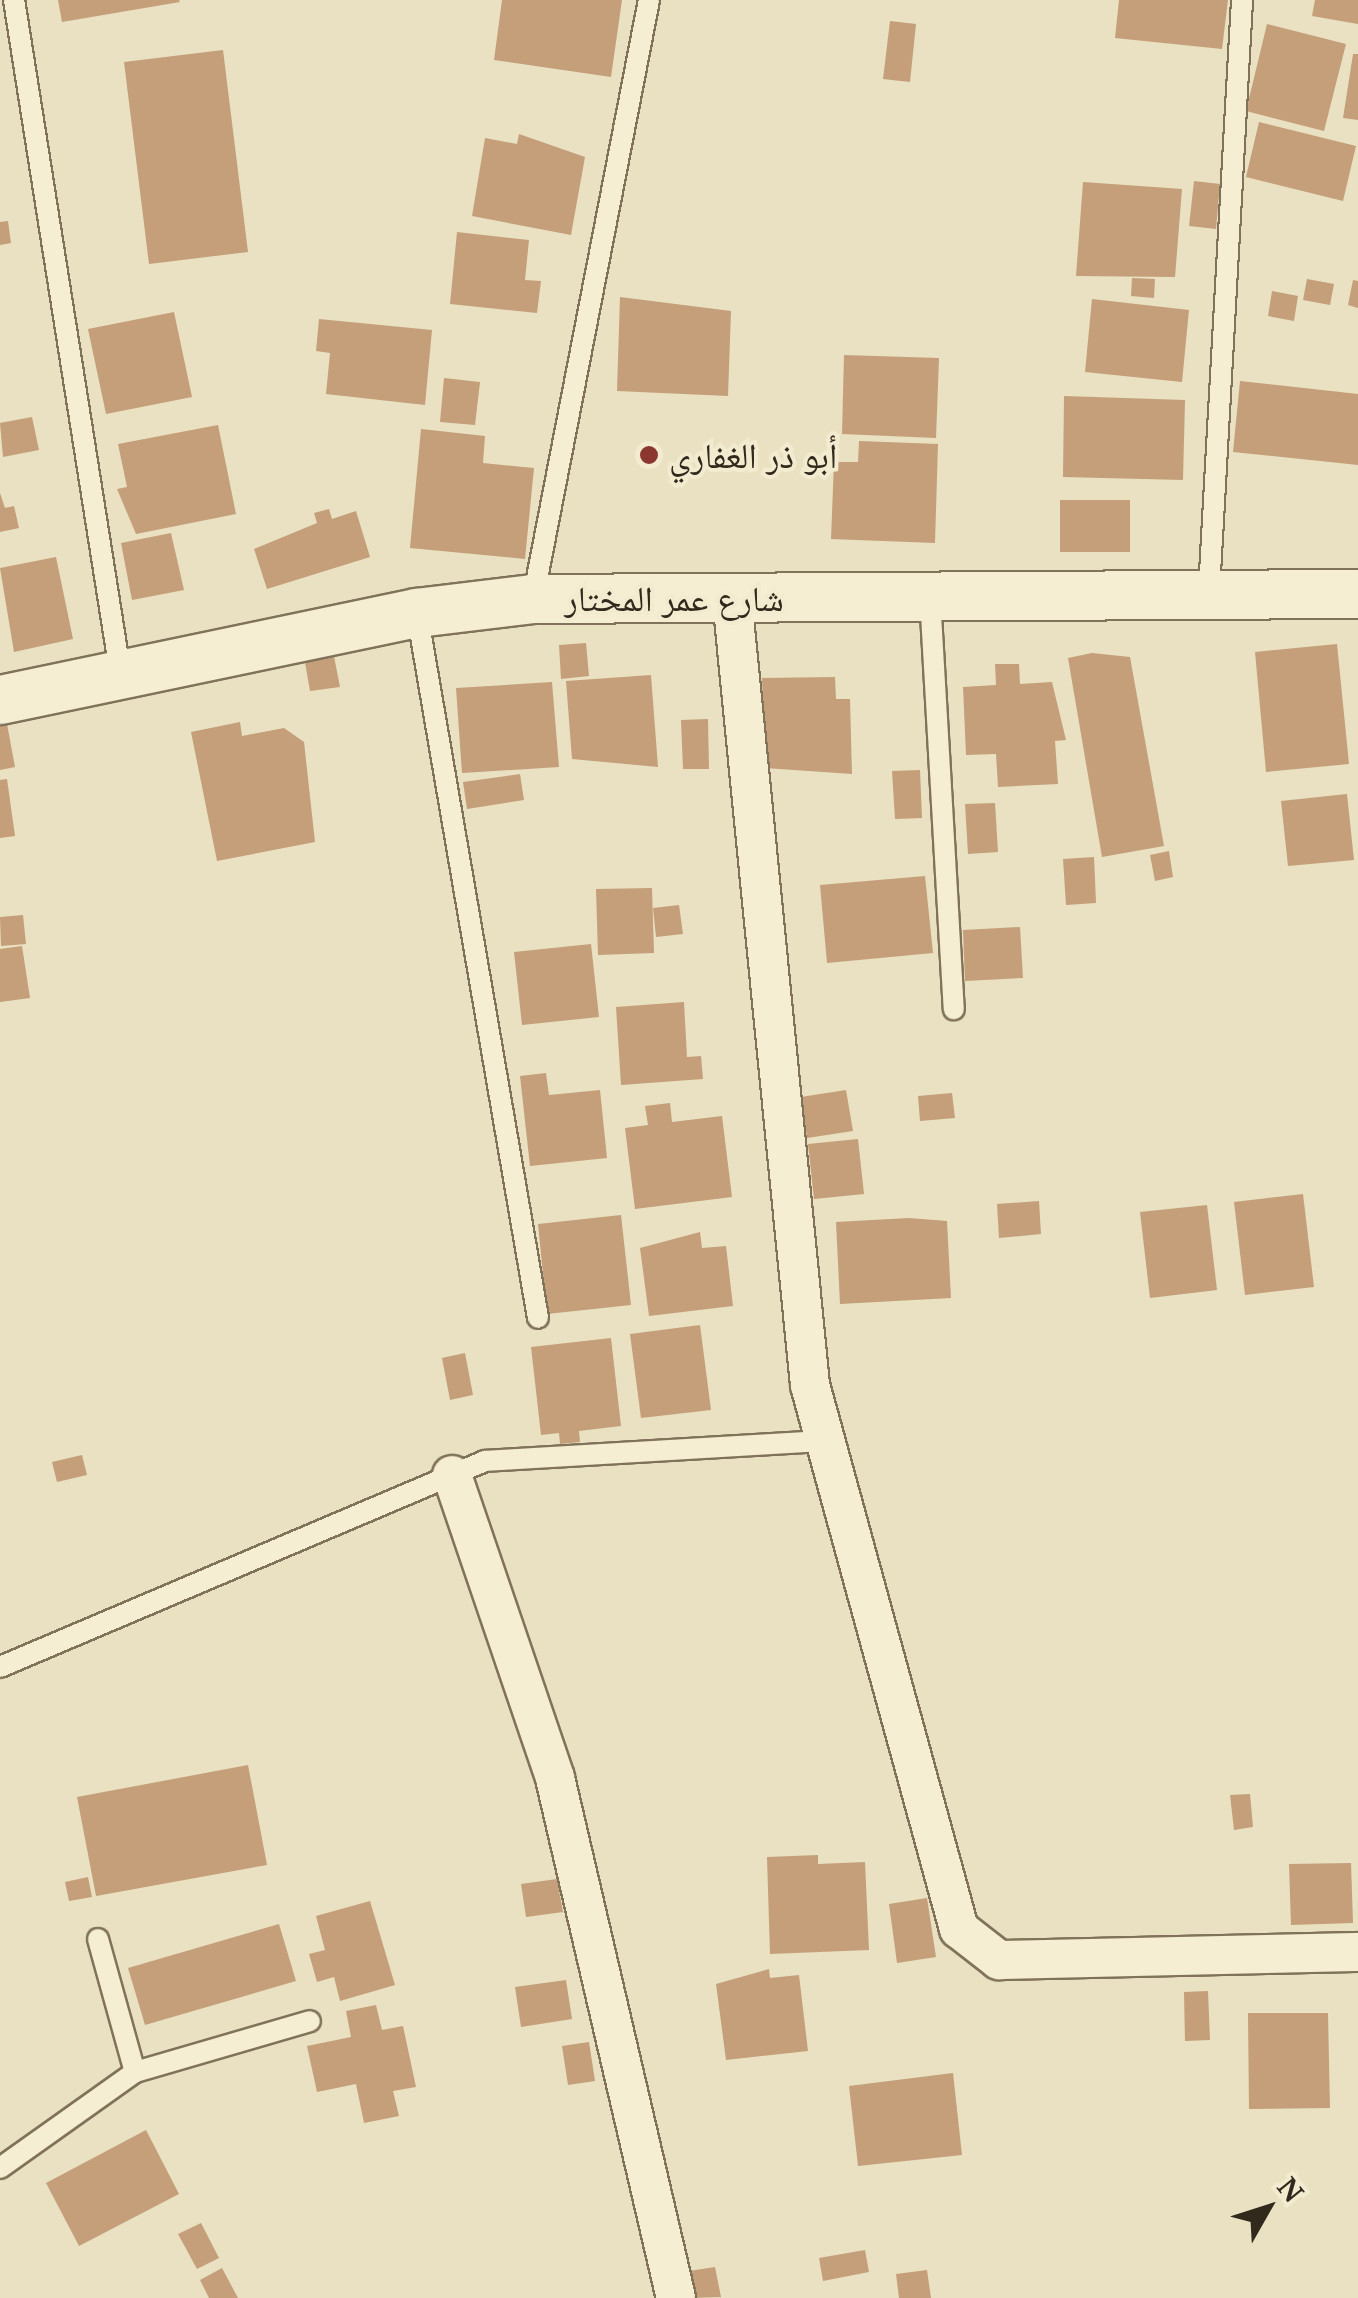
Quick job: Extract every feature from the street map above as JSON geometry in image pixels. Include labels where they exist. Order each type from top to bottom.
[{"type":"street","name":"شارع عمر المختار","points":[[0,700],[417,613],[533,599],[1358,594]]},
{"type":"street","points":[[732,598],[810,1385],[958,1929],[976,1951],[1000,1960],[1358,1952]]},
{"type":"street","points":[[452,1474],[555,1778],[676,2298]]},
{"type":"lane","points":[[14,0],[120,672]]},
{"type":"lane","points":[[533,599],[649,0]]},
{"type":"lane","points":[[1209,592],[1242,0]]},
{"type":"lane","points":[[930,595],[954,1009]]},
{"type":"lane","points":[[417,613],[538,1318]]},
{"type":"lane","points":[[0,1667],[485,1461],[825,1441]]},
{"type":"lane","points":[[98,1939],[135,2072]]},
{"type":"lane","points":[[0,2168],[135,2072],[310,2022]]},
{"type":"building","points":[[58,0],[179,0],[180,2],[62,22]]},
{"type":"building","points":[[502,0],[622,0],[611,77],[494,60]]},
{"type":"building","points":[[1119,0],[1228,0],[1222,49],[1115,38]]},
{"type":"building","points":[[1315,0],[1358,0],[1358,24],[1312,16]]},
{"type":"building","points":[[890,21],[916,24],[910,82],[883,79]]},
{"type":"building","points":[[1267,24],[1346,44],[1324,131],[1246,111]]},
{"type":"building","points":[[223,50],[248,252],[149,264],[124,62]]},
{"type":"building","points":[[1353,54],[1358,54],[1358,120],[1343,118]]},
{"type":"building","points":[[1259,122],[1356,146],[1343,201],[1246,177]]},
{"type":"building","points":[[519,134],[585,157],[571,235],[472,216],[485,138],[517,144]]},
{"type":"building","points":[[1194,181],[1220,184],[1216,229],[1189,226]]},
{"type":"building","points":[[1083,182],[1182,189],[1175,277],[1076,276]]},
{"type":"building","points":[[8,221],[11,243],[0,245],[0,222]]},
{"type":"building","points":[[457,232],[529,240],[525,280],[541,281],[537,313],[450,304]]},
{"type":"building","points":[[1132,278],[1155,279],[1154,298],[1131,296]]},
{"type":"building","points":[[1307,279],[1334,284],[1330,305],[1303,300]]},
{"type":"building","points":[[1353,280],[1358,281],[1358,308],[1348,305]]},
{"type":"building","points":[[1272,291],[1298,296],[1294,321],[1268,316]]},
{"type":"building","points":[[620,297],[731,311],[728,396],[617,391]]},
{"type":"building","points":[[1092,299],[1189,310],[1182,382],[1085,372]]},
{"type":"building","points":[[174,312],[192,397],[106,414],[88,329]]},
{"type":"building","points":[[319,319],[432,330],[425,405],[326,394],[330,353],[316,351]]},
{"type":"building","points":[[844,355],[939,358],[936,438],[842,434]]},
{"type":"building","points":[[444,378],[480,382],[475,425],[440,422]]},
{"type":"building","points":[[1240,381],[1358,394],[1358,465],[1233,452]]},
{"type":"building","points":[[1064,396],[1185,400],[1183,480],[1063,477]]},
{"type":"building","points":[[32,417],[39,450],[3,457],[0,423]]},
{"type":"building","points":[[218,425],[236,514],[136,534],[117,489],[127,487],[118,444]]},
{"type":"building","points":[[421,429],[485,436],[483,463],[534,468],[525,559],[410,548]]},
{"type":"building","points":[[859,441],[938,444],[935,543],[831,539],[834,462],[858,462]]},
{"type":"building","points":[[0,493],[5,508],[14,506],[19,528],[0,532]]},
{"type":"building","points":[[1060,500],[1130,500],[1130,552],[1060,552]]},
{"type":"building","points":[[329,509],[332,519],[356,511],[370,557],[267,589],[254,549],[317,523],[314,513]]},
{"type":"building","points":[[171,533],[184,590],[132,600],[121,543]]},
{"type":"building","points":[[56,557],[73,639],[14,652],[0,568]]},
{"type":"building","points":[[586,643],[589,676],[561,679],[559,645]]},
{"type":"building","points":[[1337,644],[1349,764],[1266,772],[1255,652]]},
{"type":"building","points":[[332,646],[340,687],[310,691],[303,651]]},
{"type":"building","points":[[1092,653],[1130,657],[1164,846],[1102,857],[1068,658]]},
{"type":"building","points":[[995,664],[1019,664],[1020,684],[1052,682],[1066,740],[1055,741],[1058,784],[998,787],[996,754],[966,755],[963,687],[996,685]]},
{"type":"building","points":[[651,675],[658,767],[572,759],[566,681]]},
{"type":"building","points":[[835,677],[836,699],[850,699],[852,774],[765,768],[762,678]]},
{"type":"building","points":[[552,682],[559,767],[462,773],[456,688]]},
{"type":"building","points":[[708,719],[709,769],[683,769],[681,720]]},
{"type":"building","points":[[240,722],[242,736],[284,728],[304,742],[315,842],[217,861],[191,732]]},
{"type":"building","points":[[7,724],[15,767],[0,770],[0,726]]},
{"type":"building","points":[[920,770],[922,818],[895,819],[892,771]]},
{"type":"building","points":[[520,774],[524,800],[467,809],[463,782]]},
{"type":"building","points":[[7,779],[15,836],[0,838],[0,780]]},
{"type":"building","points":[[1347,794],[1354,860],[1288,866],[1281,801]]},
{"type":"building","points":[[995,803],[998,852],[968,854],[965,804]]},
{"type":"building","points":[[1169,851],[1173,877],[1155,881],[1150,855]]},
{"type":"building","points":[[1094,857],[1096,903],[1066,905],[1063,859]]},
{"type":"building","points":[[925,876],[933,953],[827,963],[820,885]]},
{"type":"building","points":[[652,888],[654,953],[598,955],[596,889]]},
{"type":"building","points":[[679,905],[683,934],[656,937],[653,908]]},
{"type":"building","points":[[23,915],[26,944],[1,946],[0,917]]},
{"type":"building","points":[[1020,927],[1023,978],[965,981],[963,930]]},
{"type":"building","points":[[591,944],[599,1017],[522,1025],[514,952]]},
{"type":"building","points":[[22,946],[30,998],[0,1002],[0,949]]},
{"type":"building","points":[[684,1002],[687,1057],[701,1056],[703,1079],[621,1085],[616,1007]]},
{"type":"building","points":[[546,1073],[549,1095],[600,1090],[607,1158],[530,1166],[520,1076]]},
{"type":"building","points":[[846,1090],[853,1131],[807,1138],[801,1097]]},
{"type":"building","points":[[952,1093],[955,1118],[920,1121],[918,1096]]},
{"type":"building","points":[[670,1103],[672,1122],[722,1116],[732,1197],[635,1209],[625,1128],[648,1125],[645,1106]]},
{"type":"building","points":[[858,1139],[864,1194],[814,1199],[808,1144]]},
{"type":"building","points":[[1303,1194],[1314,1287],[1245,1295],[1234,1202]]},
{"type":"building","points":[[1039,1201],[1041,1234],[999,1238],[997,1204]]},
{"type":"building","points":[[1207,1205],[1217,1290],[1150,1298],[1140,1212]]},
{"type":"building","points":[[621,1215],[631,1305],[547,1314],[538,1224]]},
{"type":"building","points":[[909,1218],[947,1221],[951,1298],[840,1304],[836,1222]]},
{"type":"building","points":[[700,1232],[702,1248],[726,1246],[733,1306],[649,1316],[640,1248]]},
{"type":"building","points":[[700,1325],[711,1410],[641,1418],[630,1334]]},
{"type":"building","points":[[611,1338],[621,1426],[579,1431],[580,1442],[560,1444],[559,1433],[541,1435],[531,1347]]},
{"type":"building","points":[[465,1353],[473,1395],[450,1400],[442,1358]]},
{"type":"building","points":[[82,1455],[87,1475],[57,1482],[52,1462]]},
{"type":"building","points":[[248,1765],[267,1865],[96,1896],[77,1797]]},
{"type":"building","points":[[1250,1794],[1253,1827],[1234,1830],[1230,1795]]},
{"type":"building","points":[[818,1855],[818,1864],[865,1862],[869,1950],[770,1954],[767,1857]]},
{"type":"building","points":[[1351,1863],[1353,1923],[1291,1925],[1289,1864]]},
{"type":"building","points":[[88,1877],[92,1897],[69,1901],[65,1882]]},
{"type":"building","points":[[557,1879],[563,1912],[526,1917],[521,1884]]},
{"type":"building","points":[[927,1898],[936,1957],[897,1963],[889,1904]]},
{"type":"building","points":[[370,1901],[395,1985],[340,2001],[334,1977],[317,1982],[309,1954],[325,1950],[316,1916]]},
{"type":"building","points":[[279,1924],[296,1981],[145,2025],[128,1968]]},
{"type":"building","points":[[769,1969],[770,1978],[799,1975],[808,2051],[726,2060],[716,1984]]},
{"type":"building","points":[[566,1980],[572,2019],[521,2027],[515,1987]]},
{"type":"building","points":[[1208,1991],[1210,2040],[1185,2041],[1184,1992]]},
{"type":"building","points":[[376,2005],[382,2030],[403,2026],[416,2087],[393,2091],[399,2116],[364,2123],[356,2084],[317,2092],[307,2046],[351,2037],[346,2011]]},
{"type":"building","points":[[1248,2013],[1328,2013],[1330,2108],[1249,2109]]},
{"type":"building","points":[[589,2042],[595,2081],[568,2085],[562,2046]]},
{"type":"building","points":[[953,2073],[962,2155],[858,2166],[849,2086]]},
{"type":"building","points":[[146,2130],[179,2194],[79,2246],[46,2183]]},
{"type":"building","points":[[201,2223],[219,2258],[197,2269],[178,2234]]},
{"type":"building","points":[[865,2250],[869,2272],[823,2281],[819,2258]]},
{"type":"building","points":[[715,2267],[721,2297],[688,2298],[683,2272]]},
{"type":"building","points":[[222,2268],[238,2298],[209,2298],[200,2280]]},
{"type":"building","points":[[927,2270],[931,2298],[899,2298],[896,2274]]},
{"type":"place","name":"أبو ذر الغفاري","points":[[649,455]]}]
